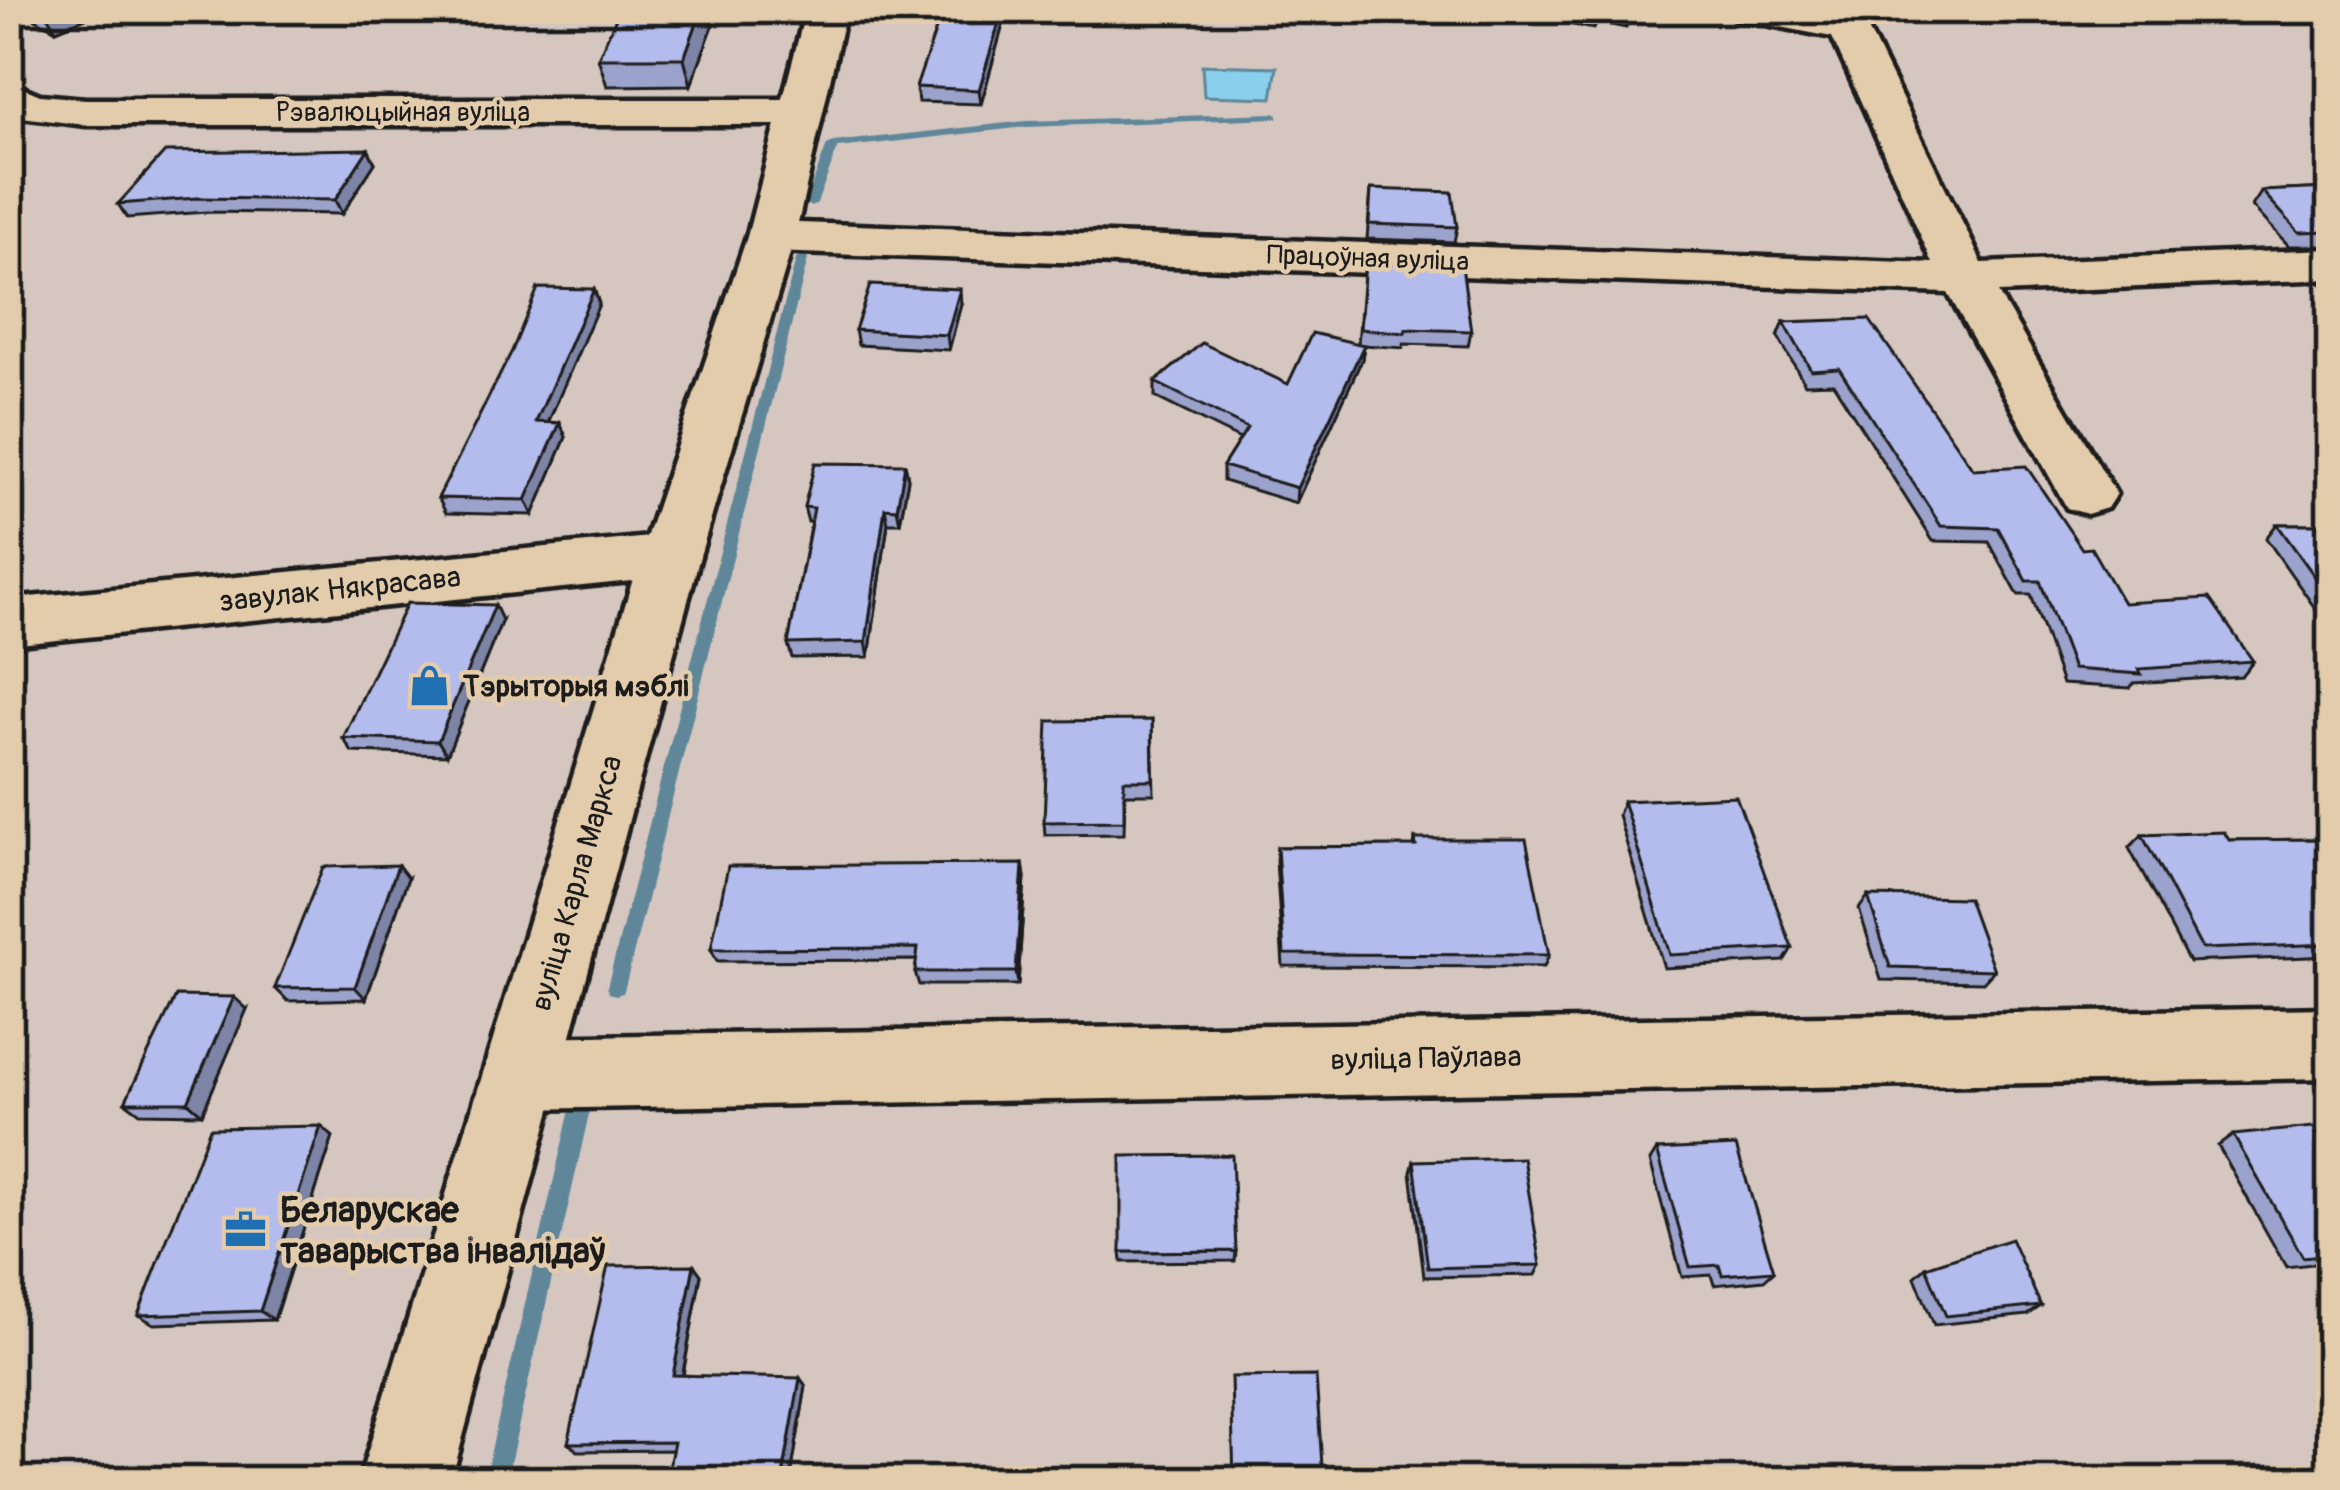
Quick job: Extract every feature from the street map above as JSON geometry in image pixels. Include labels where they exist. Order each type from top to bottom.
[{"type":"street","name":"вуліца Карла Маркса","points":[[405,1481],[670,556],[771,237],[826,9]]},
{"type":"street","points":[[1748,9],[1848,28],[1965,279],[2087,494]]},
{"type":"street","name":"Рэвалюцыйная вуліца","points":[[9,95],[29,107],[86,112],[800,112]]},
{"type":"street","name":"Працоўная вуліца","points":[[771,237],[1965,279],[2331,264]]},
{"type":"street","name":"завулак Някрасава","points":[[9,622],[670,556]]},
{"type":"street","name":"вуліца Паўлава","points":[[522,1073],[2331,1042]]},
{"type":"water","points":[[1202,65],[1277,67],[1272,98],[1204,96]]},
{"type":"building","points":[[35,9],[65,9],[48,16]]},
{"type":"building","points":[[620,9],[702,9],[684,58],[598,58]]},
{"type":"building","points":[[943,9],[1003,9],[979,90],[916,87]]},
{"type":"building","points":[[1567,9],[1600,9],[1597,15]]},
{"type":"building","points":[[368,149],[335,200],[197,198],[118,204],[165,152]]},
{"type":"building","points":[[2331,188],[2331,231],[2299,232],[2262,191]]},
{"type":"building","points":[[1371,189],[1452,192],[1457,227],[1369,224]]},
{"type":"building","points":[[1365,262],[1462,266],[1471,331],[1360,329]]},
{"type":"building","points":[[870,285],[960,289],[947,335],[855,330]]},
{"type":"building","points":[[538,288],[594,289],[536,422],[560,423],[526,500],[438,498],[512,351]]},
{"type":"building","points":[[1869,319],[1973,469],[2026,466],[2082,549],[2091,548],[2123,603],[2209,598],[2253,661],[2139,669],[2141,674],[2073,669],[2040,581],[2027,581],[1998,528],[1941,526],[1839,368],[1811,370],[1784,322]]},
{"type":"building","points":[[1312,333],[1364,345],[1297,488],[1223,466],[1247,428],[1155,382],[1202,343],[1288,384]]},
{"type":"building","points":[[815,463],[905,464],[897,509],[885,508],[866,642],[788,644],[814,508],[804,507]]},
{"type":"building","points":[[2277,524],[2331,524],[2331,599]]},
{"type":"building","name":"Тэрыторыя мэблі","points":[[407,603],[495,605],[438,741],[343,738]]},
{"type":"building","points":[[1152,720],[1153,780],[1124,780],[1124,821],[1044,822],[1048,721]]},
{"type":"building","points":[[1736,796],[1792,948],[1670,955],[1623,801]]},
{"type":"building","points":[[2224,832],[2229,840],[2331,839],[2331,944],[2202,949],[2142,835]]},
{"type":"building","points":[[1415,839],[1526,839],[1549,955],[1284,954],[1277,847],[1416,846]]},
{"type":"building","points":[[1023,864],[1016,972],[915,972],[918,948],[711,949],[728,866]]},
{"type":"building","points":[[398,865],[355,987],[275,988],[323,867]]},
{"type":"building","points":[[1868,896],[1968,898],[1994,970],[1890,967]]},
{"type":"building","points":[[176,996],[234,997],[188,1102],[125,1102]]},
{"type":"building","name":"Беларускае таварыства інвалідаў","points":[[321,1126],[260,1311],[138,1315],[210,1128]]},
{"type":"building","points":[[2313,1127],[2331,1157],[2331,1254],[2303,1257],[2233,1135]]},
{"type":"building","points":[[1736,1146],[1774,1271],[1722,1275],[1719,1265],[1690,1267],[1657,1150]]},
{"type":"building","points":[[1232,1155],[1236,1251],[1121,1252],[1121,1156]]},
{"type":"building","points":[[1523,1158],[1541,1265],[1428,1268],[1414,1161]]},
{"type":"building","points":[[2011,1239],[2041,1306],[1946,1316],[1926,1267]]},
{"type":"building","points":[[694,1265],[673,1375],[800,1378],[782,1481],[666,1481],[674,1442],[568,1443],[608,1266]]},
{"type":"building","points":[[1316,1376],[1323,1481],[1234,1481],[1231,1377]]},
{"type":"waterway","points":[[811,203],[833,145],[1026,124],[1274,116]]},
{"type":"waterway","points":[[616,987],[802,259]]},
{"type":"waterway","points":[[495,1481],[579,1114]]},
{"type":"place","name":"Тэрыторыя мэблі","points":[[429,686]]},
{"type":"place","name":"Беларускае таварыства інвалідаў","points":[[246,1230]]}]
